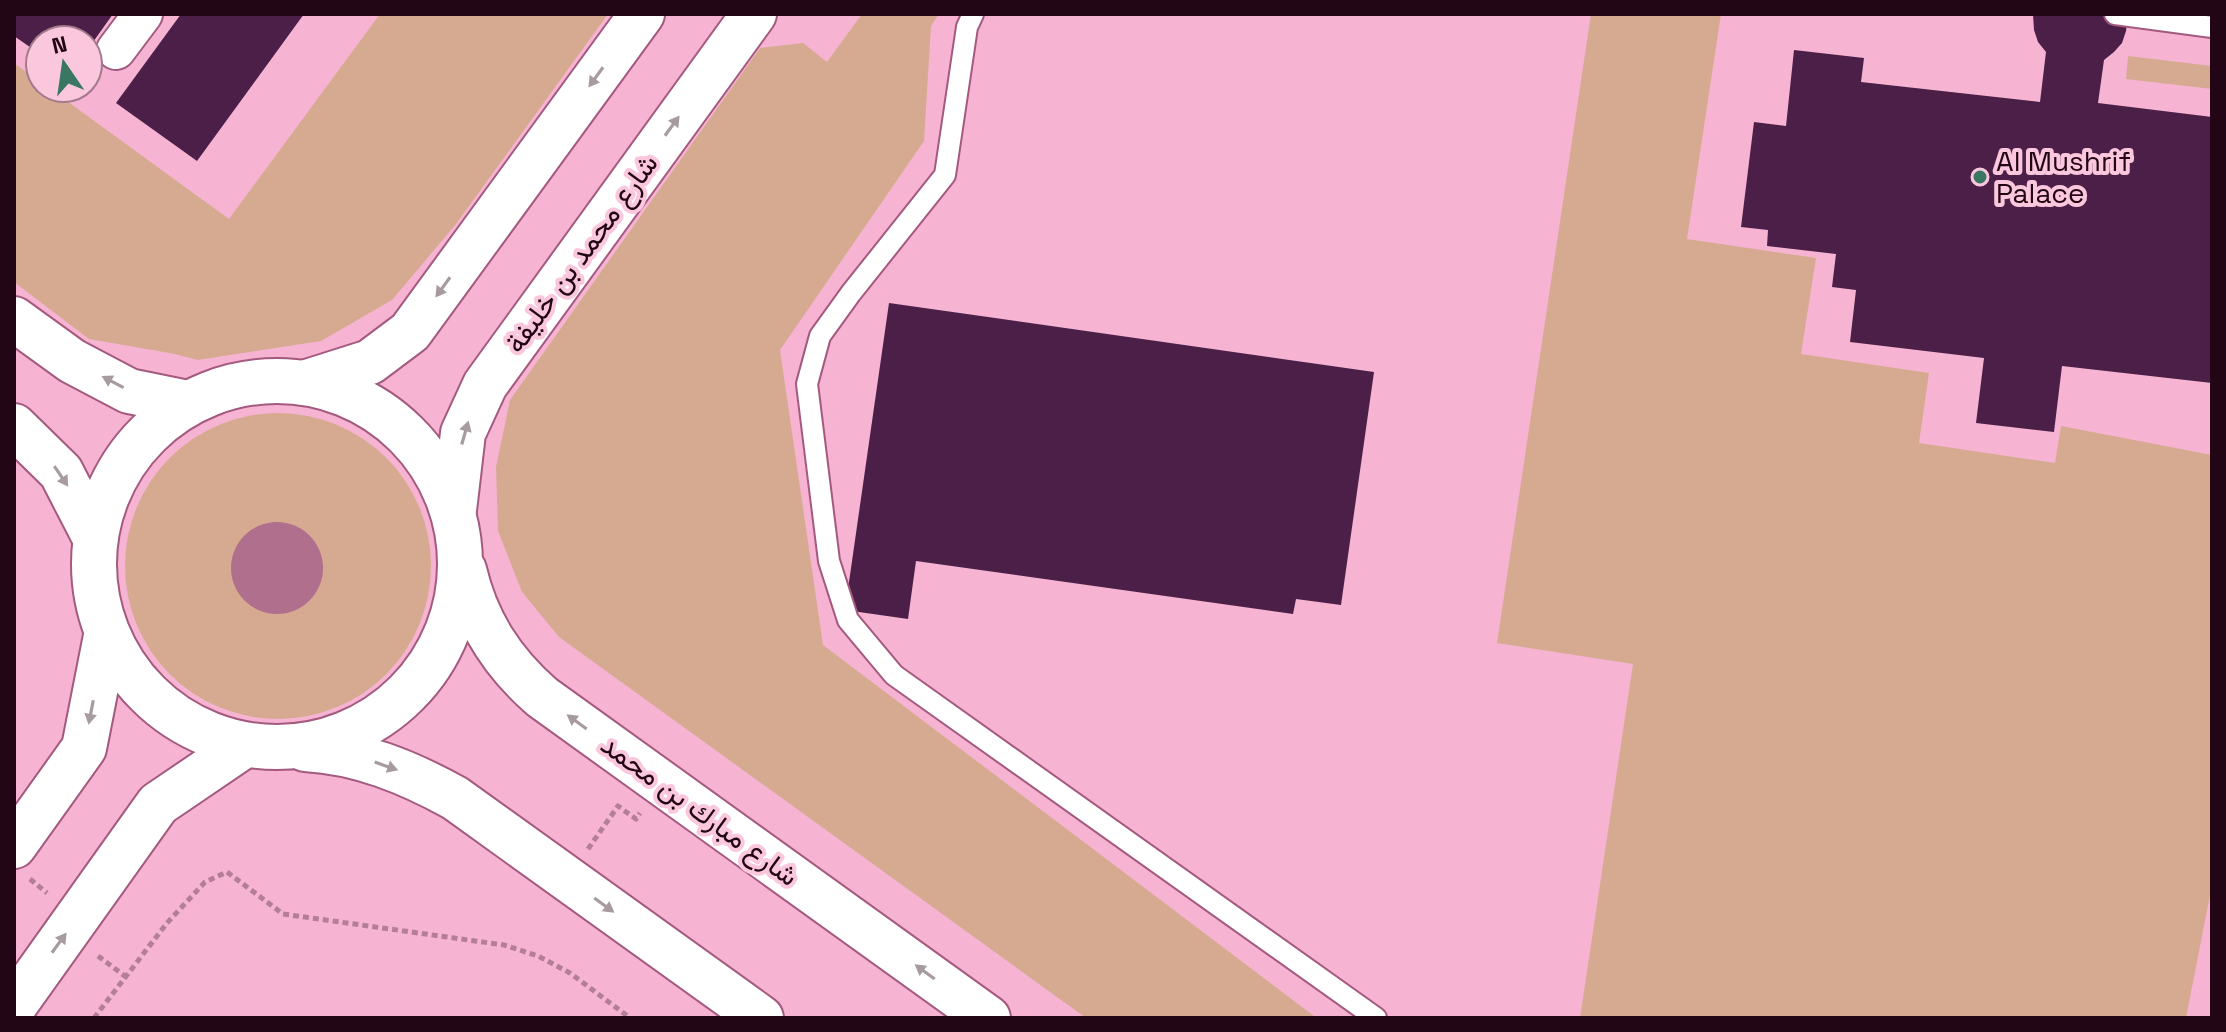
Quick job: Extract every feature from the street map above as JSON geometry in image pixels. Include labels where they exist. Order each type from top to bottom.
[{"type":"main road","points":[[307,382],[370,362],[410,332],[642,14]]},
{"type":"main road","name":"شارع محمد بن خليفة","points":[[454,510],[463,433],[485,385],[754,14]]},
{"type":"main road","points":[[14,319],[72,361],[129,391],[188,403]]},
{"type":"main road","points":[[14,1006],[158,804],[264,746],[320,743],[356,730],[399,701],[433,661],[454,614],[462,562],[454,510],[432,464],[399,425],[355,397],[307,382],[266,380],[225,387],[188,403],[143,437],[111,482],[94,536],[93,587],[106,636],[139,687],[187,725],[264,746],[355,756],[423,780],[455,798],[761,1018]]},
{"type":"main road","points":[[14,426],[61,472],[94,536]]},
{"type":"main road","name":"شارع مبارك بن محمد","points":[[462,562],[472,601],[489,637],[522,679],[542,697],[988,1018]]},
{"type":"main road","points":[[14,846],[84,748],[106,636]]},
{"type":"street","points":[[116,50],[143,14]]},
{"type":"lane","points":[[973,14],[967,27],[945,175],[820,336],[807,384],[829,561],[848,620],[894,675],[1376,1018]]},
{"type":"lane","points":[[2115,14],[2212,27]]},
{"type":"path","points":[[567,879],[618,806],[636,819],[662,783]]},
{"type":"path","points":[[94,1018],[167,923],[205,882],[227,872],[283,914],[504,945],[538,956],[570,973],[630,1018]]},
{"type":"shaded area","points":[[380,14],[608,14],[456,224],[392,300],[321,341],[198,360],[89,339],[14,282],[14,63],[24,70],[24,104],[71,104],[229,219]]},
{"type":"shaded area","points":[[862,14],[939,14],[931,26],[924,141],[780,350],[823,645],[1314,1016],[1312,1018],[1086,1018],[559,637],[522,592],[498,531],[496,467],[510,400],[760,48],[803,43],[827,62]]},
{"type":"shaded area","points":[[1591,14],[1721,14],[1687,239],[1816,258],[1801,354],[1929,373],[1919,443],[2055,463],[2061,426],[2212,455],[2212,885],[2186,1018],[1580,1018],[1633,664],[1497,643]]},
{"type":"shaded area","points":[[2128,56],[2212,66],[2212,89],[2126,79]]},
{"type":"shaded area","points":[[278,413],[308,416],[337,425],[363,439],[386,458],[405,481],[419,507],[428,536],[431,566],[428,596],[419,625],[405,651],[386,674],[363,693],[337,707],[308,716],[278,719],[248,716],[219,707],[193,693],[170,674],[151,651],[137,625],[128,596],[125,566],[128,536],[137,507],[151,481],[170,458],[193,439],[219,425],[248,416]]},
{"type":"shaded area","points":[[277,522],[295,526],[309,536],[319,550],[323,568],[319,586],[309,600],[295,610],[277,614],[259,610],[245,600],[235,586],[231,568],[235,550],[245,536],[259,526]]},
{"type":"building","points":[[14,14],[113,14],[104,27],[104,24],[24,24],[24,43],[14,36]]},
{"type":"building","points":[[181,14],[304,14],[197,161],[116,103]]},
{"type":"building","name":"Al Mushrif Palace","points":[[2033,14],[2128,14],[2122,43],[2104,60],[2098,103],[2212,117],[2212,383],[2062,366],[2054,432],[1976,423],[1984,358],[1850,342],[1856,290],[1832,287],[1836,254],[1767,246],[1768,230],[1741,227],[1754,122],[1786,126],[1794,50],[1864,58],[1861,82],[2040,102],[2046,52],[2038,42]]},
{"type":"building","points":[[889,303],[1374,372],[1341,605],[1296,599],[1293,614],[916,561],[908,619],[845,610]]},
{"type":"place","name":"Al Mushrif Palace","points":[[1980,177]]}]
